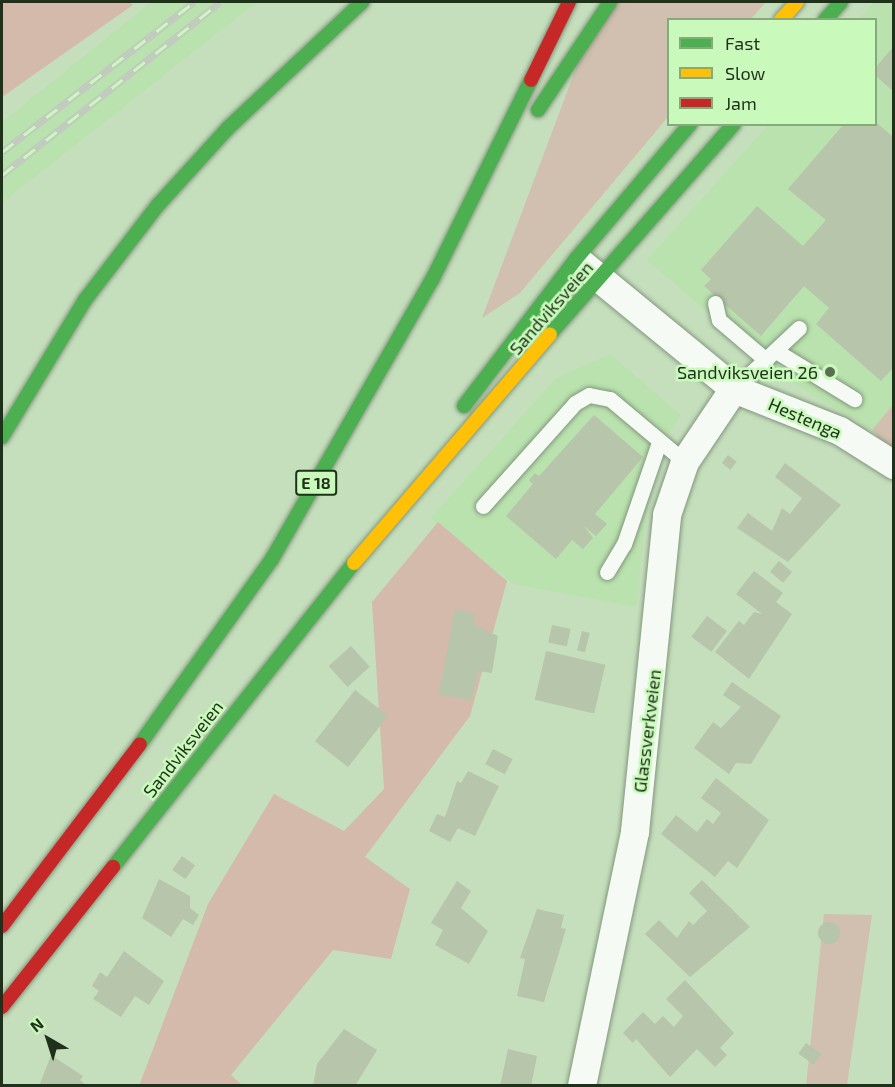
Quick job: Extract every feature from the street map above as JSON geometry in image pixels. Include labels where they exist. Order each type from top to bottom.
[{"type":"main road","points":[[2,437],[85,300],[158,205],[228,128],[362,2]]},
{"type":"main road","name":"E 18","points":[[432,280],[569,2]]},
{"type":"main road","points":[[531,122],[610,2]]},
{"type":"main road","points":[[783,18],[797,2]]},
{"type":"main road","points":[[827,18],[841,2]]},
{"type":"main road","name":"Sandviksveien","points":[[393,514],[452,423],[576,259],[688,126]]},
{"type":"main road","name":"Sandviksveien","points":[[2,1007],[393,514],[733,126]]},
{"type":"main road","name":"E 18","points":[[2,926],[199,665],[272,559],[432,280],[519,141]]},
{"type":"street","name":"Hestenga","points":[[576,259],[734,389],[840,431],[894,465]]},
{"type":"street","name":"Glassverkveien","points":[[582,1086],[635,832],[667,515],[685,462],[734,389]]},
{"type":"lane","points":[[715,303],[719,320],[771,355],[854,399]]},
{"type":"lane","points":[[734,389],[799,328]]},
{"type":"lane","points":[[483,506],[575,403],[589,395],[609,399],[658,445],[685,462]]},
{"type":"lane","points":[[607,572],[624,544],[658,445]]},
{"type":"shaded area","points":[[2,2],[129,2],[133,5],[2,97]]},
{"type":"shaded area","points":[[151,2],[257,2],[2,203],[2,122]]},
{"type":"shaded area","points":[[601,2],[766,2],[752,18],[667,18],[667,118],[520,293],[482,318]]},
{"type":"shaded area","points":[[874,2],[893,2],[893,405],[872,430],[783,377],[647,260],[767,126],[877,126],[877,18],[860,18]]},
{"type":"shaded area","points":[[610,354],[681,415],[669,433],[646,514],[636,607],[513,584],[431,518],[556,378]]},
{"type":"shaded area","points":[[893,405],[893,453],[872,430]]},
{"type":"shaded area","points":[[438,522],[507,581],[470,716],[365,857],[410,889],[391,959],[333,950],[231,1075],[242,1085],[139,1086],[208,904],[274,794],[344,831],[384,789],[372,602]]},
{"type":"shaded area","points":[[824,914],[872,915],[847,1085],[806,1086]]},
{"type":"building","points":[[894,46],[894,92],[877,77],[877,66]]},
{"type":"building","points":[[877,123],[894,138],[894,367],[881,381],[816,324],[829,308],[804,286],[761,336],[704,286],[711,279],[701,270],[757,206],[803,246],[826,220],[788,189],[842,126],[877,126]]},
{"type":"building","points":[[594,415],[643,457],[595,514],[607,524],[596,536],[584,526],[593,538],[583,549],[572,540],[556,559],[506,516],[533,484],[529,480],[535,473],[539,476]]},
{"type":"building","points":[[728,455],[737,462],[731,470],[722,463]]},
{"type":"building","points":[[785,463],[841,505],[788,562],[737,528],[748,513],[772,531],[782,508],[790,514],[802,498],[775,477]]},
{"type":"building","points":[[779,561],[792,572],[783,583],[770,572]]},
{"type":"building","points":[[754,571],[783,593],[776,602],[792,614],[749,679],[715,652],[739,621],[744,625],[754,612],[762,614],[736,594]]},
{"type":"building","points":[[455,609],[476,614],[473,624],[498,636],[492,673],[478,671],[471,701],[439,694]]},
{"type":"building","points":[[707,616],[727,631],[711,652],[691,637]]},
{"type":"building","points":[[552,625],[571,629],[567,647],[548,643]]},
{"type":"building","points":[[582,631],[590,633],[585,652],[577,650]]},
{"type":"building","points":[[351,646],[370,667],[347,687],[329,666]]},
{"type":"building","points":[[546,651],[605,665],[594,713],[535,700]]},
{"type":"building","points":[[732,682],[781,716],[751,764],[736,763],[729,774],[694,748],[713,722],[721,728],[741,707],[723,695]]},
{"type":"building","points":[[355,690],[388,716],[348,767],[315,741]]},
{"type":"building","points":[[493,749],[513,759],[505,774],[485,764]]},
{"type":"building","points":[[468,771],[499,786],[475,836],[458,828],[450,842],[429,831],[437,814],[445,817],[457,781],[461,783]]},
{"type":"building","points":[[716,778],[769,820],[737,868],[728,861],[715,877],[661,834],[676,815],[697,832],[707,819],[713,824],[721,813],[701,798]]},
{"type":"building","points":[[182,856],[195,865],[185,879],[172,870]]},
{"type":"building","points":[[159,879],[190,896],[190,908],[199,915],[193,925],[183,919],[171,937],[142,918]]},
{"type":"building","points":[[702,880],[750,927],[690,977],[645,934],[659,920],[677,938],[689,921],[693,925],[707,911],[689,893]]},
{"type":"building","points":[[457,881],[471,891],[461,908],[488,931],[469,964],[435,945],[443,930],[431,923]]},
{"type":"building","points":[[537,909],[564,915],[561,928],[566,929],[544,1002],[517,996],[525,959],[520,958]]},
{"type":"building","points":[[825,922],[833,922],[840,929],[840,937],[833,944],[825,944],[818,937],[818,929]]},
{"type":"building","points":[[124,951],[164,981],[149,1005],[135,996],[121,1017],[93,999],[99,991],[92,986],[100,972],[107,977]]},
{"type":"building","points":[[685,980],[734,1033],[720,1048],[727,1055],[715,1067],[697,1049],[670,1077],[636,1039],[633,1043],[623,1033],[643,1012],[655,1024],[663,1016],[674,1027],[683,1016],[666,999]]},
{"type":"building","points":[[344,1029],[377,1050],[355,1086],[313,1086],[317,1064]]},
{"type":"building","points":[[806,1043],[821,1054],[814,1065],[798,1054]]},
{"type":"building","points":[[508,1049],[537,1056],[531,1086],[500,1086]]},
{"type":"building","points":[[51,1055],[83,1076],[80,1080],[87,1086],[39,1086]]},
{"type":"railway","points":[[2,152],[194,2]]},
{"type":"railway","points":[[2,175],[220,2]]},
{"type":"traffic: fast","points":[[2,437],[85,300],[158,205],[228,128],[362,2]]},
{"type":"traffic: fast","points":[[538,110],[610,2]]},
{"type":"traffic: fast","points":[[827,18],[841,2]]},
{"type":"traffic: fast","points":[[140,744],[272,559],[432,280],[531,80]]},
{"type":"traffic: fast","points":[[464,406],[576,259],[688,126]]},
{"type":"traffic: fast","points":[[550,334],[732,126]]},
{"type":"traffic: fast","points":[[113,867],[354,563]]},
{"type":"traffic: slow","points":[[783,18],[797,2]]},
{"type":"traffic: slow","points":[[354,563],[550,334]]},
{"type":"traffic: jam","points":[[531,80],[569,2]]},
{"type":"traffic: jam","points":[[2,926],[140,744]]},
{"type":"traffic: jam","points":[[2,1007],[113,867]]},
{"type":"place","name":"Sandviksveien 26","points":[[830,372]]}]
